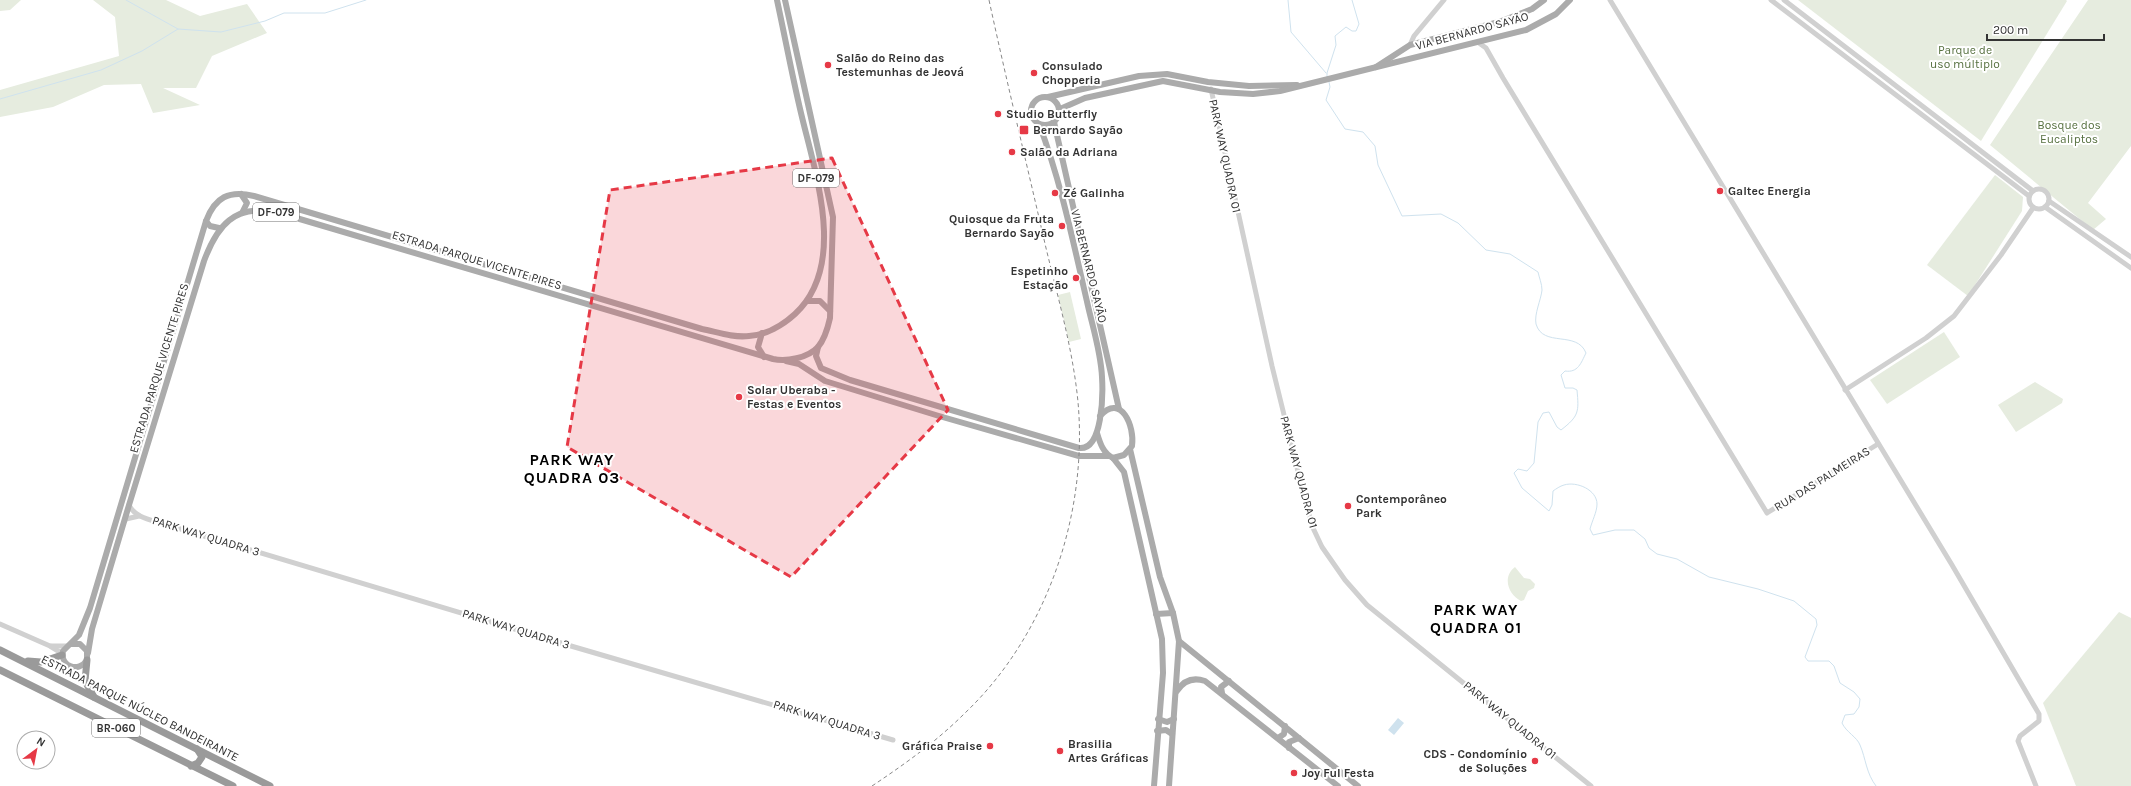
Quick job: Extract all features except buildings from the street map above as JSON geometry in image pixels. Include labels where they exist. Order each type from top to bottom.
[{"type":"highway","name":"ESTRADA PARQUE NÚCLEO BANDEIRANTE","points":[[0,650],[270,786]]},
{"type":"highway","points":[[20,659],[41,662],[62,654]]},
{"type":"highway","points":[[87,657],[85,681],[95,698]]},
{"type":"highway","name":"BR-060","points":[[0,670],[233,786]]},
{"type":"highway","points":[[191,766],[198,764],[202,757],[197,749]]},
{"type":"main road","name":"ESTRADA PARQUE VICENTE PIRES","points":[[62,654],[79,635],[90,608],[206,221],[214,204],[226,196],[241,194],[254,196],[702,329],[736,336],[750,336],[762,333],[787,321],[807,301],[818,277],[822,261],[824,239],[823,218],[777,0]]},
{"type":"main road","name":"DF-079","points":[[785,0],[833,217],[830,311],[827,329],[818,347]]},
{"type":"main road","name":"VIA BERNARDO SAYÃO","points":[[1373,68],[1410,45],[1499,22],[1532,9],[1544,0]]},
{"type":"main road","name":"VIA BERNARDO SAYÃO","points":[[1060,109],[1085,98],[1163,81],[1211,90],[1246,94],[1267,94],[1479,43],[1486,44],[1542,23],[1556,14],[1570,0]]},
{"type":"main road","points":[[783,28],[788,37],[794,37]]},
{"type":"main road","points":[[1410,45],[1413,55],[1416,58]]},
{"type":"main road","points":[[788,50],[793,50],[799,62]]},
{"type":"main road","name":"VIA BERNARDO SAYÃO","points":[[1048,97],[1139,76],[1166,74],[1208,82],[1249,86],[1310,84]]},
{"type":"main road","points":[[1041,97],[1053,99],[1060,109],[1059,116],[1054,122],[1047,125],[1039,124],[1031,113],[1035,100],[1041,97]]},
{"type":"main road","points":[[1054,122],[1119,409]]},
{"type":"main road","name":"VIA BERNARDO SAYÃO","points":[[1039,124],[1049,149],[1099,356],[1102,378],[1100,416]]},
{"type":"main road","points":[[241,194],[247,203],[242,213]]},
{"type":"main road","name":"ESTRADA PARQUE VICENTE PIRES","points":[[87,657],[92,629],[194,289],[209,246],[219,228],[229,220],[242,213],[261,210],[282,214],[764,357],[783,361],[804,355],[818,347]]},
{"type":"main road","points":[[206,221],[210,226],[219,228]]},
{"type":"main road","points":[[807,301],[820,301],[830,311]]},
{"type":"main road","points":[[762,333],[758,347],[764,357]]},
{"type":"main road","points":[[783,361],[799,364],[826,381],[939,416],[1079,456],[1111,457],[1124,455],[1130,449],[1134,438],[1132,426],[1125,414],[1119,409],[1110,408],[1100,416],[1097,433],[1089,446],[1080,448],[850,380],[822,368],[816,356],[818,347]]},
{"type":"main road","points":[[150,404],[156,403],[159,406]]},
{"type":"main road","points":[[1097,433],[1100,445],[1124,472],[1162,639],[1163,665],[1154,786]]},
{"type":"main road","points":[[1130,449],[1160,577],[1173,613],[1179,641],[1177,692],[1172,734],[1169,786]]},
{"type":"main road","points":[[1156,614],[1173,613]]},
{"type":"main road","points":[[1179,641],[1358,786]]},
{"type":"main road","points":[[62,654],[66,664],[74,668],[80,667],[87,657],[86,648],[80,644],[70,645]]},
{"type":"main road","points":[[1177,692],[1184,682],[1198,679],[1205,681],[1338,786]]},
{"type":"main road","points":[[1222,693],[1221,687],[1230,681]]},
{"type":"main road","points":[[1158,719],[1167,722],[1174,719]]},
{"type":"main road","points":[[1278,738],[1284,734],[1285,726]]},
{"type":"main road","points":[[1157,731],[1166,730],[1172,734]]},
{"type":"main road","points":[[1289,748],[1289,742],[1299,738]]},
{"type":"street","points":[[1410,45],[1414,36],[1444,0]]},
{"type":"street","points":[[1610,0],[1952,566],[2039,714],[2039,721],[2020,736],[2018,741],[2036,786]]},
{"type":"street","points":[[1771,0],[2029,196]]},
{"type":"street","points":[[1784,0],[2033,191]]},
{"type":"street","name":"RUA DAS PALMEIRAS","points":[[1486,44],[1503,78],[1766,513],[1878,444]]},
{"type":"street","name":"PARK WAY QUADRA 01","points":[[1211,90],[1272,366],[1305,500],[1313,528],[1322,547],[1345,580],[1367,605],[1591,786]]},
{"type":"street","points":[[1921,114],[1925,108]]},
{"type":"street","points":[[2038,189],[2044,190],[2048,195],[2049,201],[2045,207],[2040,209],[2033,208],[2029,204],[2029,196],[2033,191],[2038,189]]},
{"type":"street","points":[[2049,201],[2131,257]]},
{"type":"street","points":[[2045,207],[2131,268]]},
{"type":"street","points":[[1845,390],[1926,338],[1954,316],[1988,272],[2033,208]]},
{"type":"street","name":"PARK WAY QUADRA 3","points":[[129,505],[131,510],[139,516],[571,646],[894,740]]},
{"type":"street","name":"PARK WAY QUADRA 3","points":[[126,519],[139,516]]},
{"type":"street","points":[[0,624],[50,646],[62,654]]},
{"type":"street","points":[[50,646],[70,645]]},
{"type":"highlighted area","points":[[832,158],[948,410],[791,577],[567,447],[610,190]]},
{"type":"green space","points":[[0,0],[21,0],[10,10],[0,11]]},
{"type":"green space","points":[[93,0],[166,0],[200,16],[247,4],[267,33],[212,56],[196,88],[163,88],[200,105],[153,113],[141,84],[104,85],[53,107],[0,117],[0,90],[119,56],[115,17]]},
{"type":"green space","name":"Parque de uso múltiplo","points":[[1798,0],[2066,0],[2067,1],[1981,141]]},
{"type":"green space","name":"Bosque dos Eucaliptos","points":[[2088,0],[2131,0],[2131,146],[2088,203],[2106,219],[2093,230],[1990,145]]},
{"type":"green space","points":[[1995,175],[2023,197],[2022,211],[1968,296],[1927,265]]},
{"type":"green space","points":[[1070,292],[1081,339],[1069,342],[1058,295]]},
{"type":"green space","points":[[1944,332],[1960,357],[1887,404],[1870,380]]},
{"type":"green space","points":[[2035,382],[2063,399],[2062,403],[2016,432],[1998,405]]},
{"type":"green space","points":[[1515,567],[1524,578],[1530,579],[1535,584],[1534,588],[1528,591],[1524,600],[1521,601],[1516,598],[1508,585],[1509,576]]},
{"type":"green space","points":[[2119,612],[2131,618],[2131,786],[2076,786],[2043,703]]},
{"type":"water","points":[[1398,718],[1404,723],[1394,735],[1388,730]]},
{"type":"waterway","points":[[126,0],[178,29]]},
{"type":"waterway","points":[[0,99],[101,70],[142,51],[178,29],[221,32],[265,21],[284,13],[325,13],[366,0]]},
{"type":"waterway","points":[[1288,0],[1291,32],[1326,73]]},
{"type":"waterway","points":[[1327,77],[1336,45],[1335,36],[1346,27],[1352,31],[1356,31],[1359,24],[1352,0]]},
{"type":"waterway","points":[[1329,82],[1330,87],[1326,100],[1345,129],[1363,132],[1375,146],[1378,165],[1402,216],[1441,214],[1458,223],[1486,250],[1510,254],[1538,272],[1542,290],[1537,311],[1536,324],[1540,331],[1553,338],[1575,342],[1582,346],[1586,353],[1581,364],[1576,369],[1565,371],[1561,375],[1565,388],[1573,388],[1577,390],[1578,409],[1571,421],[1561,430],[1557,427],[1549,412],[1543,413],[1538,422],[1534,463],[1527,471],[1518,469],[1514,473],[1522,488],[1549,511],[1552,505],[1553,491],[1557,488],[1569,484],[1575,484],[1585,488],[1594,495],[1597,504],[1590,529],[1593,535],[1615,530],[1634,530],[1645,539],[1649,548],[1657,554],[1677,559],[1709,577],[1758,589],[1794,601],[1816,619],[1817,625],[1805,657],[1808,661],[1829,661],[1834,666],[1840,683],[1854,692],[1860,699],[1859,707],[1854,714],[1845,715],[1842,723],[1859,742],[1866,766],[1876,786]]},
{"type":"railway","points":[[872,786],[920,752],[965,713],[994,682],[1019,647],[1039,610],[1056,570],[1068,529],[1076,487],[1079,444],[1078,402],[1073,363],[989,0]]},
{"type":"place","name":"Salão do Reino das Testemunhas de Jeová","points":[[828,65]]},
{"type":"place","name":"Consulado Chopperia","points":[[1034,73]]},
{"type":"place","name":"Studio Butterfly","points":[[998,114]]},
{"type":"place","name":"Bernardo Sayão","points":[[1024,130]]},
{"type":"place","name":"Salão da Adriana","points":[[1012,152]]},
{"type":"place","name":"Galtec Energia","points":[[1720,191]]},
{"type":"place","name":"Zé Galinha","points":[[1055,193]]},
{"type":"place","name":"Quiosque da Fruta Bernardo Sayão","points":[[1062,226]]},
{"type":"place","name":"Espetinho Estação","points":[[1076,278]]},
{"type":"place","name":"Solar Uberaba - Festas e Eventos","points":[[739,397]]},
{"type":"place","name":"Contemporâneo Park","points":[[1348,506]]},
{"type":"place","name":"Gráfica Praise","points":[[990,746]]},
{"type":"place","name":"Brasilia Artes Gráficas","points":[[1060,751]]},
{"type":"place","name":"CDS - Condomínio de Soluções","points":[[1535,761]]},
{"type":"place","name":"Joy Ful Festa","points":[[1294,773]]},
{"type":"district","name":"PARK WAY QUADRA 03","points":[[572,468]]},
{"type":"district","name":"PARK WAY QUADRA 01","points":[[1476,618]]}]
